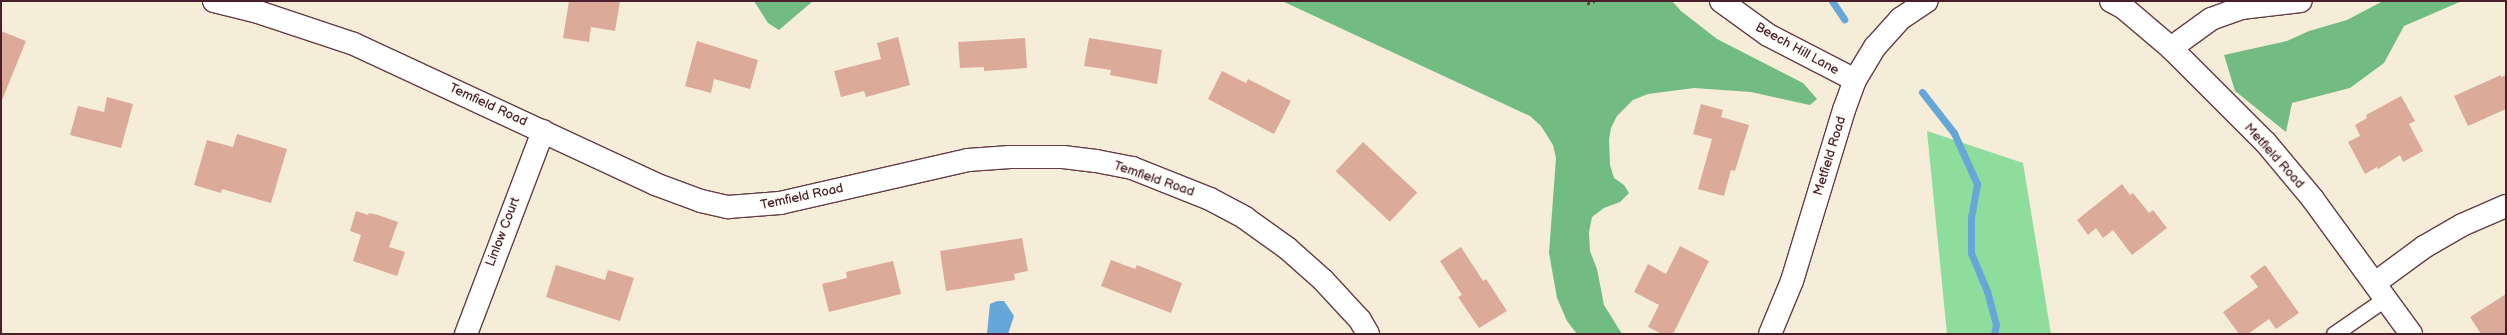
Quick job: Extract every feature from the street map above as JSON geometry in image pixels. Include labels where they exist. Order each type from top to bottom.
[{"type":"street","name":"Temfield Road","points":[[214,1],[258,12],[354,44],[655,184],[701,201],[728,207],[780,203],[968,160],[1010,157],[1063,157],[1096,160],[1132,168],[1210,199],[1245,218],[1287,248],[1323,280],[1360,320],[1368,334]]},
{"type":"street","name":"Beech Hill Lane","points":[[1721,1],[1768,35],[1855,80]]},
{"type":"street","name":"Metfield Road","points":[[1770,334],[1792,281],[1844,110],[1855,80],[1875,47],[1900,19],[1927,1]]},
{"type":"street","name":"Metfield Road","points":[[2112,1],[2124,8],[2170,48],[2266,143],[2312,198],[2411,334]]},
{"type":"street","points":[[2170,48],[2211,19],[2241,8],[2301,1]]},
{"type":"street","name":"Linlow Court","points":[[466,334],[543,131]]},
{"type":"street","points":[[2380,291],[2424,247],[2462,225],[2506,206]]},
{"type":"lane","points":[[2334,334],[2380,291]]},
{"type":"path","points":[[1587,4],[1594,1]]},
{"type":"green space","points":[[754,1],[813,1],[779,30],[768,23]]},
{"type":"green space","points":[[1282,1],[1672,1],[1681,11],[1717,39],[1803,83],[1817,99],[1810,105],[1751,92],[1694,88],[1648,94],[1633,100],[1617,116],[1611,128],[1609,139],[1610,165],[1614,178],[1624,185],[1629,193],[1620,202],[1604,208],[1592,217],[1589,232],[1590,251],[1597,269],[1604,305],[1622,334],[1577,334],[1567,321],[1557,298],[1549,253],[1556,158],[1553,145],[1541,126],[1530,116]]},
{"type":"green space","points":[[2383,1],[2462,1],[2404,26],[2384,63],[2350,88],[2292,103],[2286,132],[2235,91],[2224,55],[2287,41],[2309,31],[2347,20]]},
{"type":"green space","points":[[1927,131],[2023,163],[2051,334],[1947,334]]},
{"type":"water","points":[[997,301],[1004,301],[1014,316],[1008,334],[987,333],[990,304]]},
{"type":"building","points":[[569,1],[620,1],[615,31],[591,27],[589,42],[563,38]]},
{"type":"building","points":[[1,31],[26,41],[2,100],[1,100]]},
{"type":"building","points":[[898,37],[910,85],[866,97],[864,91],[841,97],[834,71],[881,59],[877,43]]},
{"type":"building","points":[[1025,38],[1027,68],[984,71],[984,67],[960,68],[958,42]]},
{"type":"building","points":[[1089,38],[1162,50],[1157,84],[1110,75],[1111,70],[1084,66]]},
{"type":"building","points":[[697,41],[758,60],[750,89],[714,79],[711,93],[685,86]]},
{"type":"building","points":[[1222,71],[1246,83],[1248,79],[1291,101],[1274,134],[1208,99]]},
{"type":"building","points":[[2501,75],[2501,77],[2506,75],[2506,109],[2468,126],[2454,96]]},
{"type":"building","points":[[2401,96],[2415,121],[2409,124],[2423,151],[2403,162],[2400,155],[2378,169],[2377,167],[2365,174],[2348,142],[2360,136],[2355,125],[2367,118],[2366,115]]},
{"type":"building","points":[[107,97],[133,104],[121,148],[70,135],[78,106],[104,112]]},
{"type":"building","points":[[1701,104],[1723,110],[1721,117],[1749,125],[1735,171],[1731,170],[1724,196],[1698,189],[1712,139],[1693,134]]},
{"type":"building","points":[[237,134],[287,149],[271,203],[222,189],[221,193],[194,185],[207,140],[233,147]]},
{"type":"building","points":[[1363,142],[1417,192],[1390,222],[1336,171]]},
{"type":"building","points":[[2122,184],[2130,195],[2133,193],[2149,213],[2153,210],[2167,228],[2132,255],[2113,230],[2103,238],[2096,228],[2088,235],[2077,220]]},
{"type":"building","points":[[356,211],[368,215],[369,213],[378,215],[398,222],[389,247],[405,252],[397,276],[353,261],[361,235],[350,231]]},
{"type":"building","points":[[1022,238],[1028,271],[1014,274],[1015,280],[946,291],[940,251]]},
{"type":"building","points":[[1680,246],[1709,261],[1673,334],[1662,334],[1648,327],[1659,305],[1634,292],[1648,264],[1666,274]]},
{"type":"building","points":[[1461,247],[1483,281],[1486,279],[1507,311],[1479,328],[1458,297],[1462,295],[1440,261]]},
{"type":"building","points":[[1111,260],[1135,269],[1137,265],[1182,283],[1171,313],[1101,286]]},
{"type":"building","points":[[893,261],[901,294],[829,312],[822,284],[847,278],[846,272]]},
{"type":"building","points":[[556,265],[605,280],[608,270],[634,278],[620,321],[546,297]]},
{"type":"building","points":[[2265,265],[2299,313],[2276,329],[2269,319],[2248,334],[2239,334],[2223,312],[2258,287],[2250,276]]},
{"type":"building","points":[[2506,294],[2506,334],[2481,334],[2470,317]]},
{"type":"waterway","points":[[1832,1],[1844,19]]},
{"type":"waterway","points":[[1922,92],[1954,133],[1977,184],[1971,217],[1971,253],[1987,291],[1996,325],[1994,334]]}]
